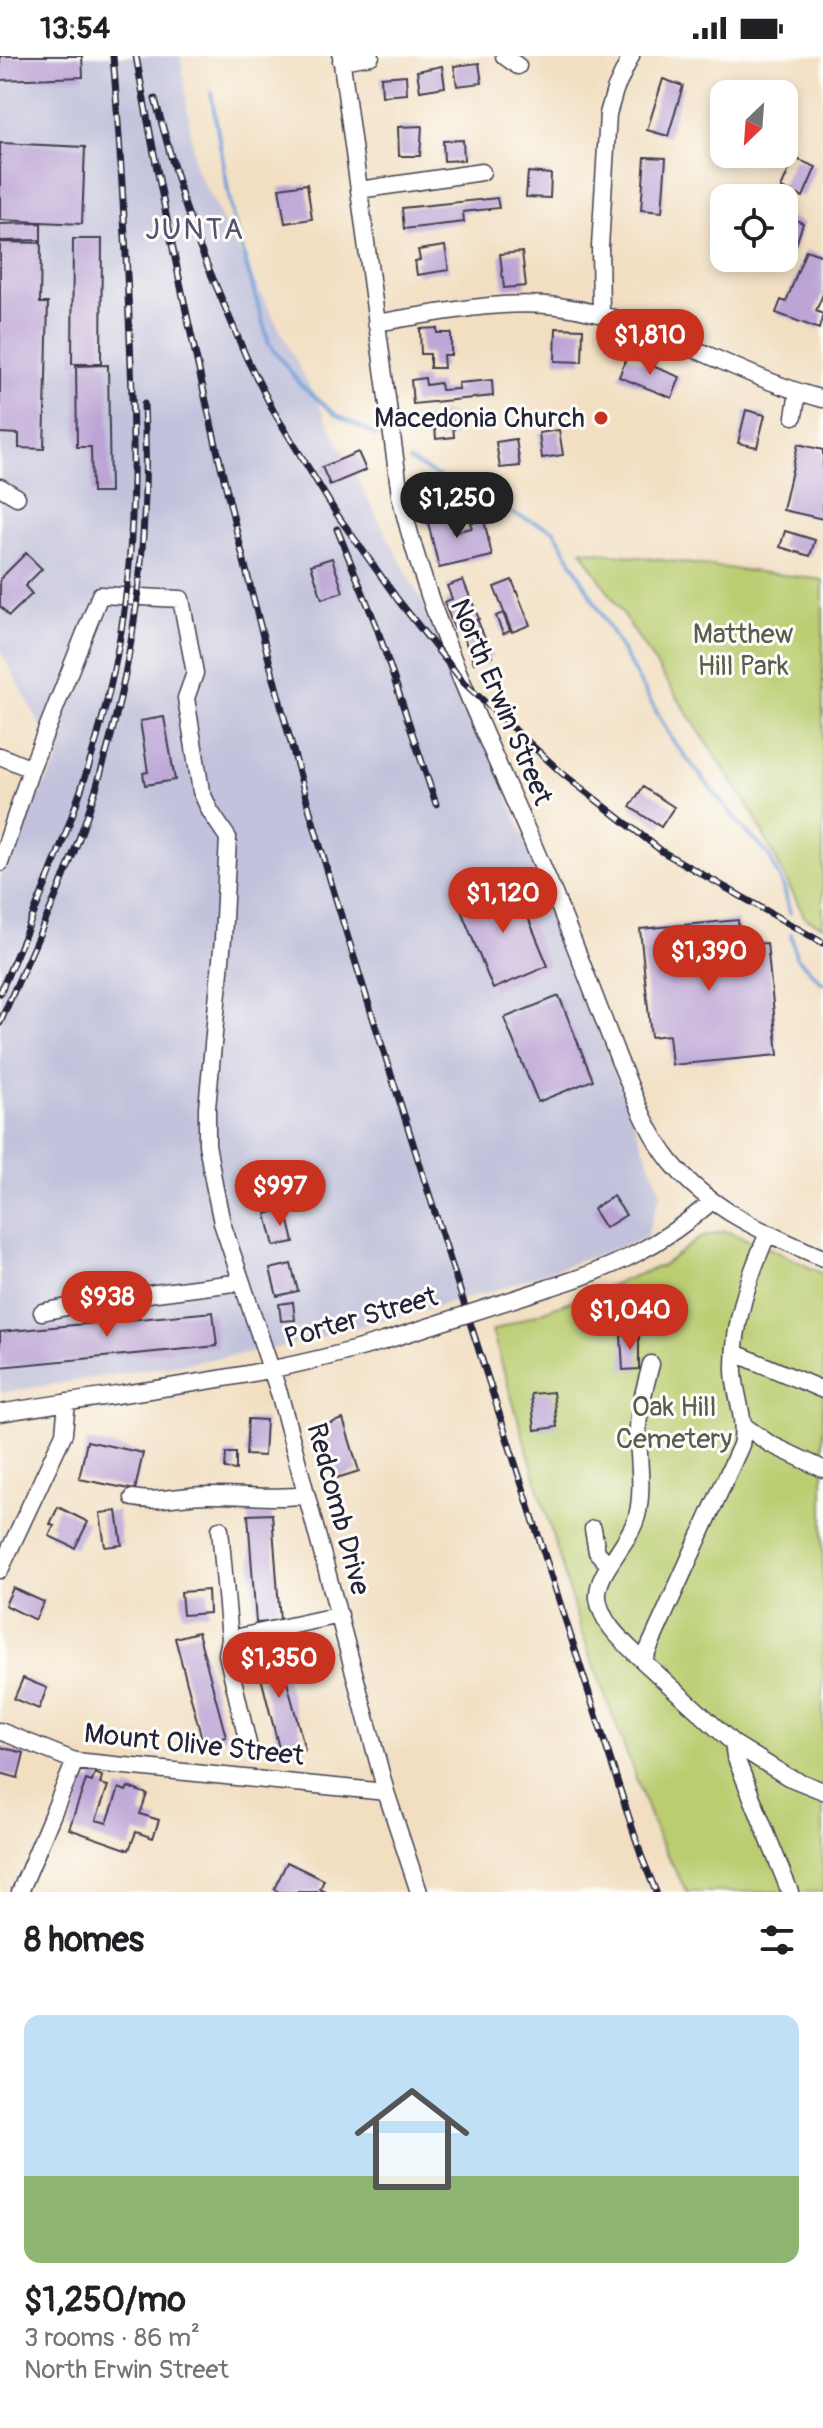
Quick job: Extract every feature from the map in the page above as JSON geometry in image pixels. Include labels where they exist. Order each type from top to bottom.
[{"type":"street","points":[[341,58],[371,56]]},
{"type":"street","points":[[504,56],[518,66]]},
{"type":"street","points":[[601,314],[600,247],[608,114],[631,56]]},
{"type":"street","name":"North Erwin Street","points":[[341,58],[400,495],[425,588],[555,897],[642,1115],[670,1161],[711,1202],[823,1258]]},
{"type":"street","points":[[359,190],[482,172]]},
{"type":"street","points":[[376,323],[507,305],[563,306],[601,314],[678,341],[798,392],[823,399]]},
{"type":"street","points":[[794,416],[798,392]]},
{"type":"street","points":[[0,487],[17,497]]},
{"type":"street","name":"Redcomb Drive","points":[[31,769],[100,595],[181,599],[195,673],[186,698],[201,791],[228,838],[223,939],[207,1108],[207,1144],[222,1223],[272,1371],[386,1792],[419,1892]]},
{"type":"street","points":[[0,756],[31,769],[0,863]]},
{"type":"street","name":"Porter Street","points":[[0,1413],[272,1371],[328,1358],[591,1275],[629,1258],[670,1234],[711,1202]]},
{"type":"street","points":[[643,1661],[741,1445],[743,1425],[735,1384],[735,1353],[741,1311],[751,1274],[768,1233]]},
{"type":"street","points":[[42,1312],[101,1300],[242,1282]]},
{"type":"street","points":[[735,1353],[823,1390]]},
{"type":"street","points":[[651,1364],[638,1427],[640,1492],[636,1519],[598,1590],[601,1612],[643,1661],[733,1743],[788,1777],[823,1791]]},
{"type":"street","points":[[0,1570],[64,1433],[67,1402]]},
{"type":"street","points":[[743,1425],[770,1444],[823,1469]]},
{"type":"street","points":[[133,1498],[231,1495],[285,1498],[306,1495]]},
{"type":"street","points":[[220,1529],[230,1639],[227,1654],[249,1748]]},
{"type":"street","points":[[593,1529],[597,1552],[609,1565]]},
{"type":"street","points":[[230,1639],[340,1615]]},
{"type":"street","name":"Mount Olive Street","points":[[0,1731],[75,1761],[386,1792]]},
{"type":"street","points":[[733,1743],[735,1756],[790,1892]]},
{"type":"street","points":[[20,1892],[75,1761]]},
{"type":"shaded area","points":[[0,56],[181,56],[195,167],[464,683],[661,1192],[646,1238],[483,1294],[273,1349],[0,1393],[0,865],[59,759],[0,650]]},
{"type":"green space","name":"Matthew Hill Park","points":[[581,550],[823,580],[823,926],[805,918],[754,815]]},
{"type":"green space","name":"Oak Hill Cemetery","points":[[725,1231],[823,1274],[823,1892],[687,1892],[659,1840],[580,1628],[492,1331],[663,1265],[700,1238]]},
{"type":"building","points":[[0,56],[82,56],[83,77],[0,80]]},
{"type":"building","points":[[479,63],[482,83],[457,86],[454,66]]},
{"type":"building","points":[[442,66],[445,87],[420,91],[417,71]]},
{"type":"building","points":[[406,75],[407,94],[382,96],[381,77]]},
{"type":"building","points":[[663,79],[683,86],[668,136],[647,130]]},
{"type":"building","points":[[422,126],[420,156],[399,156],[398,127]]},
{"type":"building","points":[[463,140],[464,160],[444,161],[443,141]]},
{"type":"building","points":[[0,143],[85,147],[82,224],[0,220]]},
{"type":"building","points":[[645,157],[666,158],[662,212],[641,210]]},
{"type":"building","points":[[798,160],[816,167],[803,197],[798,195],[798,184],[783,184],[790,168],[798,168]]},
{"type":"building","points":[[528,172],[551,174],[550,198],[526,197]]},
{"type":"building","points":[[307,184],[312,219],[285,223],[279,188]]},
{"type":"building","points":[[497,198],[499,208],[463,212],[464,222],[404,229],[402,208]]},
{"type":"building","points":[[798,221],[803,223],[798,239]]},
{"type":"building","points":[[41,223],[41,240],[0,241],[0,224]]},
{"type":"building","points":[[73,239],[102,239],[101,364],[72,364]]},
{"type":"building","points":[[0,242],[41,243],[40,303],[48,303],[44,449],[19,448],[19,434],[0,433]]},
{"type":"building","points":[[445,246],[449,270],[417,275],[415,261],[420,260],[418,250]]},
{"type":"building","points":[[806,250],[823,256],[823,294],[816,311],[823,314],[819,329],[776,313],[781,300],[786,302]]},
{"type":"building","points":[[522,252],[526,286],[504,288],[500,254]]},
{"type":"building","points":[[437,328],[437,333],[451,333],[451,355],[443,355],[444,368],[430,368],[430,354],[421,354],[420,329]]},
{"type":"building","points":[[556,328],[583,329],[582,362],[555,361]]},
{"type":"building","points":[[627,356],[680,377],[672,398],[619,377]]},
{"type":"building","points":[[108,365],[110,493],[92,493],[91,447],[77,447],[76,366]]},
{"type":"building","points":[[425,378],[426,385],[440,383],[441,390],[459,389],[458,383],[492,380],[493,396],[413,404],[411,380]]},
{"type":"building","points":[[746,410],[765,415],[757,447],[738,443]]},
{"type":"building","points":[[452,413],[454,437],[436,439],[434,414]]},
{"type":"building","points":[[559,430],[563,455],[542,458],[539,433]]},
{"type":"building","points":[[516,439],[520,466],[500,468],[496,442]]},
{"type":"building","points":[[798,444],[823,450],[823,519],[783,510]]},
{"type":"building","points":[[358,452],[366,470],[330,485],[322,467]]},
{"type":"building","points":[[434,503],[438,520],[449,518],[453,532],[472,528],[470,523],[484,520],[492,556],[439,568],[424,506]]},
{"type":"building","points":[[785,531],[815,540],[810,556],[780,547]]},
{"type":"building","points":[[26,553],[42,569],[25,586],[32,594],[9,616],[0,606],[0,579]]},
{"type":"building","points":[[332,558],[343,592],[322,599],[311,565]]},
{"type":"building","points":[[463,580],[479,619],[454,628],[444,602],[452,599],[447,586]]},
{"type":"building","points":[[512,580],[530,625],[512,632],[494,587]]},
{"type":"building","points":[[503,613],[510,631],[503,634],[496,616]]},
{"type":"building","points":[[478,621],[492,657],[474,663],[460,628]]},
{"type":"building","points":[[164,717],[175,780],[145,785],[143,773],[148,772],[140,721]]},
{"type":"building","points":[[643,787],[674,807],[661,827],[630,807]]},
{"type":"building","points":[[513,881],[548,966],[493,989],[458,903]]},
{"type":"building","points":[[738,920],[740,945],[767,943],[778,1055],[672,1065],[669,1035],[651,1037],[640,929]]},
{"type":"building","points":[[559,996],[593,1080],[538,1102],[504,1018]]},
{"type":"building","points":[[613,1196],[626,1215],[605,1228],[593,1209]]},
{"type":"building","points":[[286,1209],[294,1242],[274,1246],[266,1214]]},
{"type":"building","points":[[291,1264],[298,1291],[277,1296],[270,1269]]},
{"type":"building","points":[[293,1302],[295,1320],[281,1321],[279,1304]]},
{"type":"building","points":[[636,1307],[671,1307],[671,1330],[636,1331]]},
{"type":"building","points":[[213,1312],[217,1346],[0,1367],[0,1332]]},
{"type":"building","points":[[621,1335],[639,1335],[639,1369],[623,1370]]},
{"type":"building","points":[[553,1392],[557,1427],[535,1430],[531,1394]]},
{"type":"building","points":[[248,1419],[266,1420],[264,1456],[246,1455]]},
{"type":"building","points":[[343,1419],[359,1471],[337,1478],[321,1426]]},
{"type":"building","points":[[87,1441],[143,1453],[135,1490],[79,1479]]},
{"type":"building","points":[[226,1453],[236,1453],[236,1470],[225,1469]]},
{"type":"building","points":[[58,1507],[88,1522],[75,1548],[49,1536],[54,1526],[50,1524]]},
{"type":"building","points":[[117,1511],[122,1545],[105,1547],[100,1513]]},
{"type":"building","points":[[272,1514],[280,1621],[256,1623],[248,1515]]},
{"type":"building","points":[[13,1588],[44,1602],[35,1620],[5,1605]]},
{"type":"building","points":[[208,1590],[209,1613],[183,1615],[181,1592]]},
{"type":"building","points":[[198,1632],[226,1737],[203,1743],[175,1638]]},
{"type":"building","points":[[277,1644],[305,1750],[281,1756],[254,1650]]},
{"type":"building","points":[[23,1678],[47,1688],[39,1709],[14,1699]]},
{"type":"building","points":[[0,1747],[24,1753],[18,1778],[0,1773]]},
{"type":"building","points":[[95,1773],[102,1776],[100,1784],[108,1786],[96,1820],[107,1823],[119,1788],[126,1791],[128,1787],[147,1794],[140,1814],[159,1820],[153,1838],[136,1832],[129,1850],[69,1829],[86,1780],[92,1782]]},
{"type":"building","points":[[287,1862],[324,1880],[320,1889],[326,1892],[279,1892],[274,1889]]},
{"type":"waterway","points":[[211,92],[232,214],[269,344],[300,384],[335,414],[377,436]]},
{"type":"waterway","points":[[410,461],[489,504],[554,530],[673,741],[741,826],[768,854],[783,885],[790,913]]},
{"type":"waterway","points":[[791,934],[796,957],[823,983]]},
{"type":"railway","points":[[0,993],[54,865],[85,778],[110,688],[125,603],[132,521],[132,398],[113,56]]},
{"type":"railway","points":[[136,56],[206,401],[306,797],[477,1345],[641,1855],[656,1892]]},
{"type":"railway","points":[[155,99],[183,200],[247,359],[274,412],[336,513],[398,600],[464,683],[563,774],[663,852],[823,943]]},
{"type":"railway","points":[[0,1023],[78,842],[116,715],[127,664],[141,561],[145,509],[144,404]]},
{"type":"railway","points":[[337,529],[376,625],[436,804]]},
{"type":"place","name":"Macedonia Church","points":[[601,418]]},
{"type":"district","name":"JUNTA","points":[[195,229]]}]
